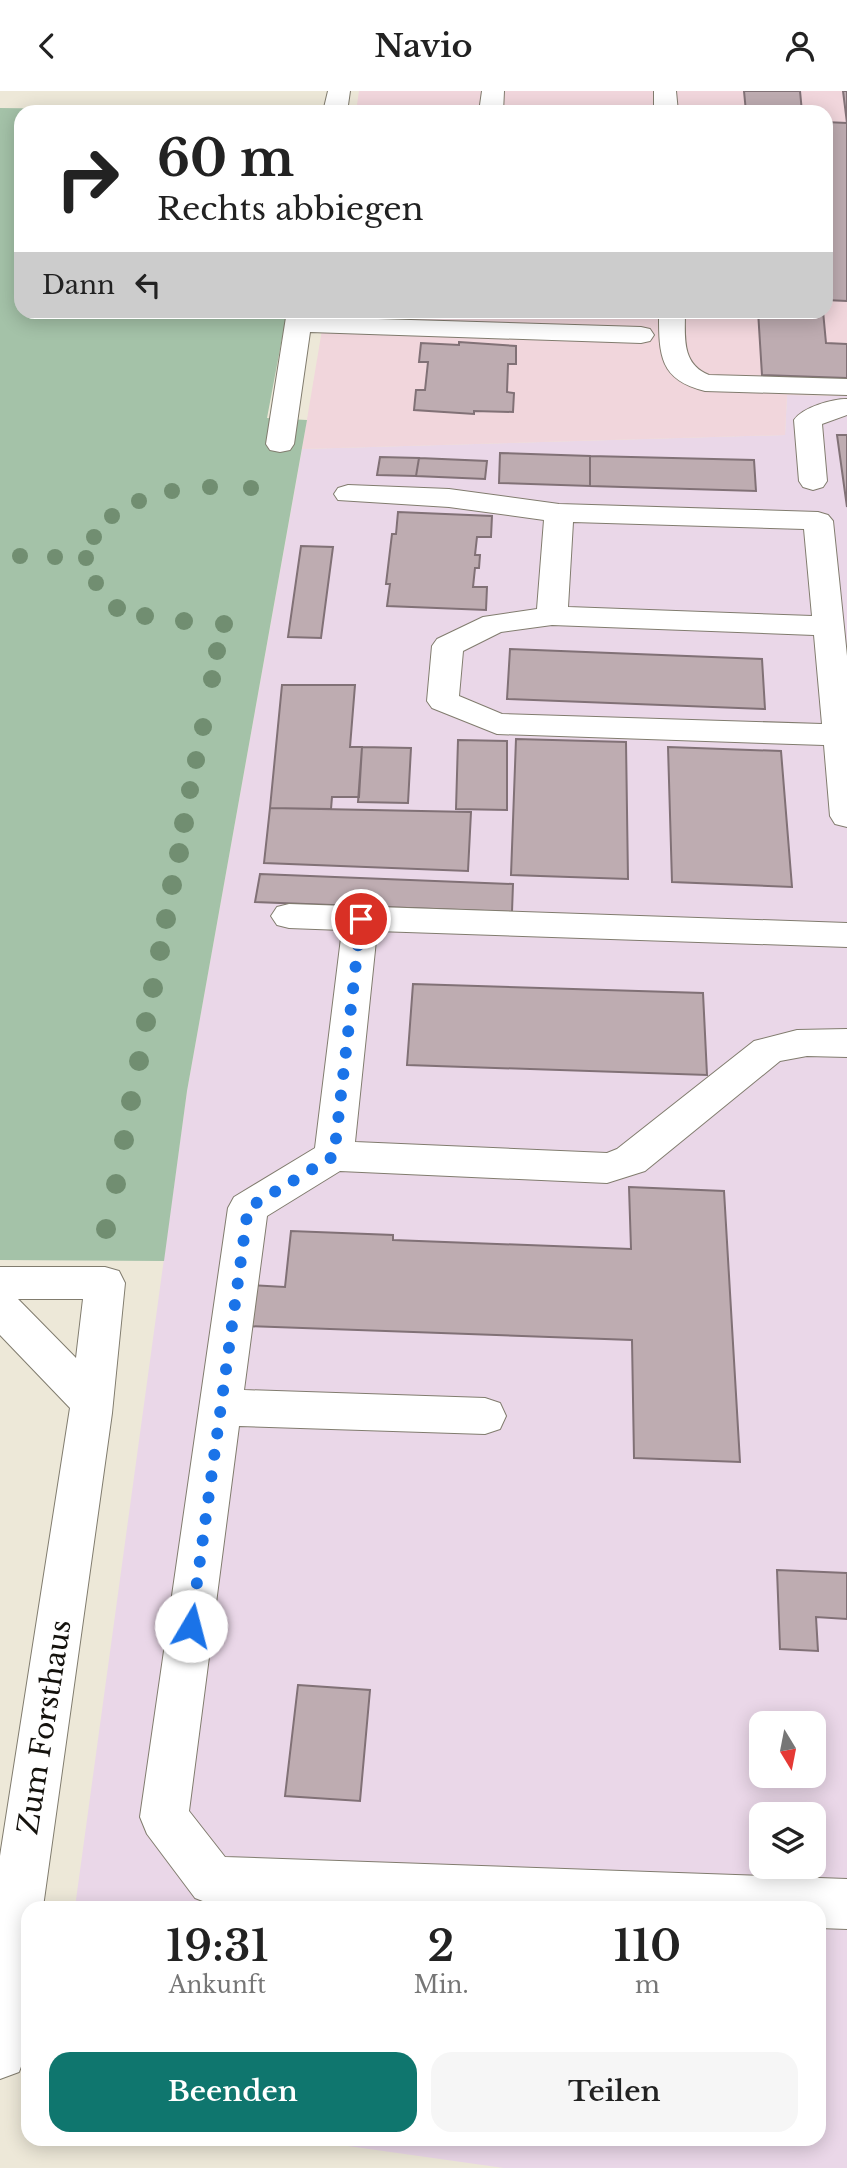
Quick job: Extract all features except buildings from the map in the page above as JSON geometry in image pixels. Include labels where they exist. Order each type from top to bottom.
[{"type":"street","points":[[672,319],[673,360],[688,378],[705,383],[847,387]]},
{"type":"street","points":[[280,444],[298,323],[640,335]]},
{"type":"street","points":[[813,481],[808,420],[840,407],[847,407]]},
{"type":"street","points":[[348,494],[449,498],[559,513],[818,521],[847,816]]},
{"type":"street","points":[[552,616],[559,513]]},
{"type":"street","points":[[828,626],[552,616],[494,624],[449,646],[443,701],[497,724],[839,735]]},
{"type":"street","points":[[289,916],[847,935]]},
{"type":"street","points":[[334,1156],[361,919]]},
{"type":"street","points":[[764,1901],[213,1881],[164,1817],[248,1208],[334,1156],[607,1168],[620,1165],[631,1160],[767,1051],[787,1044],[805,1042],[847,1043]]},
{"type":"street","name":"Zum Forsthaus","points":[[0,1283],[105,1283],[92,1402],[22,1874],[0,2053]]},
{"type":"street","points":[[0,1308],[92,1402]]},
{"type":"street","points":[[220,1407],[485,1416]]},
{"type":"street","points":[[826,1903],[847,1904]]},
{"type":"shaded area","points":[[359,91],[847,91],[847,396],[787,395],[785,435],[302,449],[324,319],[833,319],[833,105],[357,105]]},
{"type":"shaded area","points":[[787,395],[847,396],[847,2168],[504,2168],[348,2146],[826,2146],[826,1901],[76,1901],[187,1091],[302,449],[785,435]]},
{"type":"green space","points":[[0,108],[14,108],[14,319],[286,319],[267,418],[307,420],[187,1091],[164,1261],[0,1260]]},
{"type":"route","points":[[191,1626],[248,1208],[334,1156],[361,919]]}]
